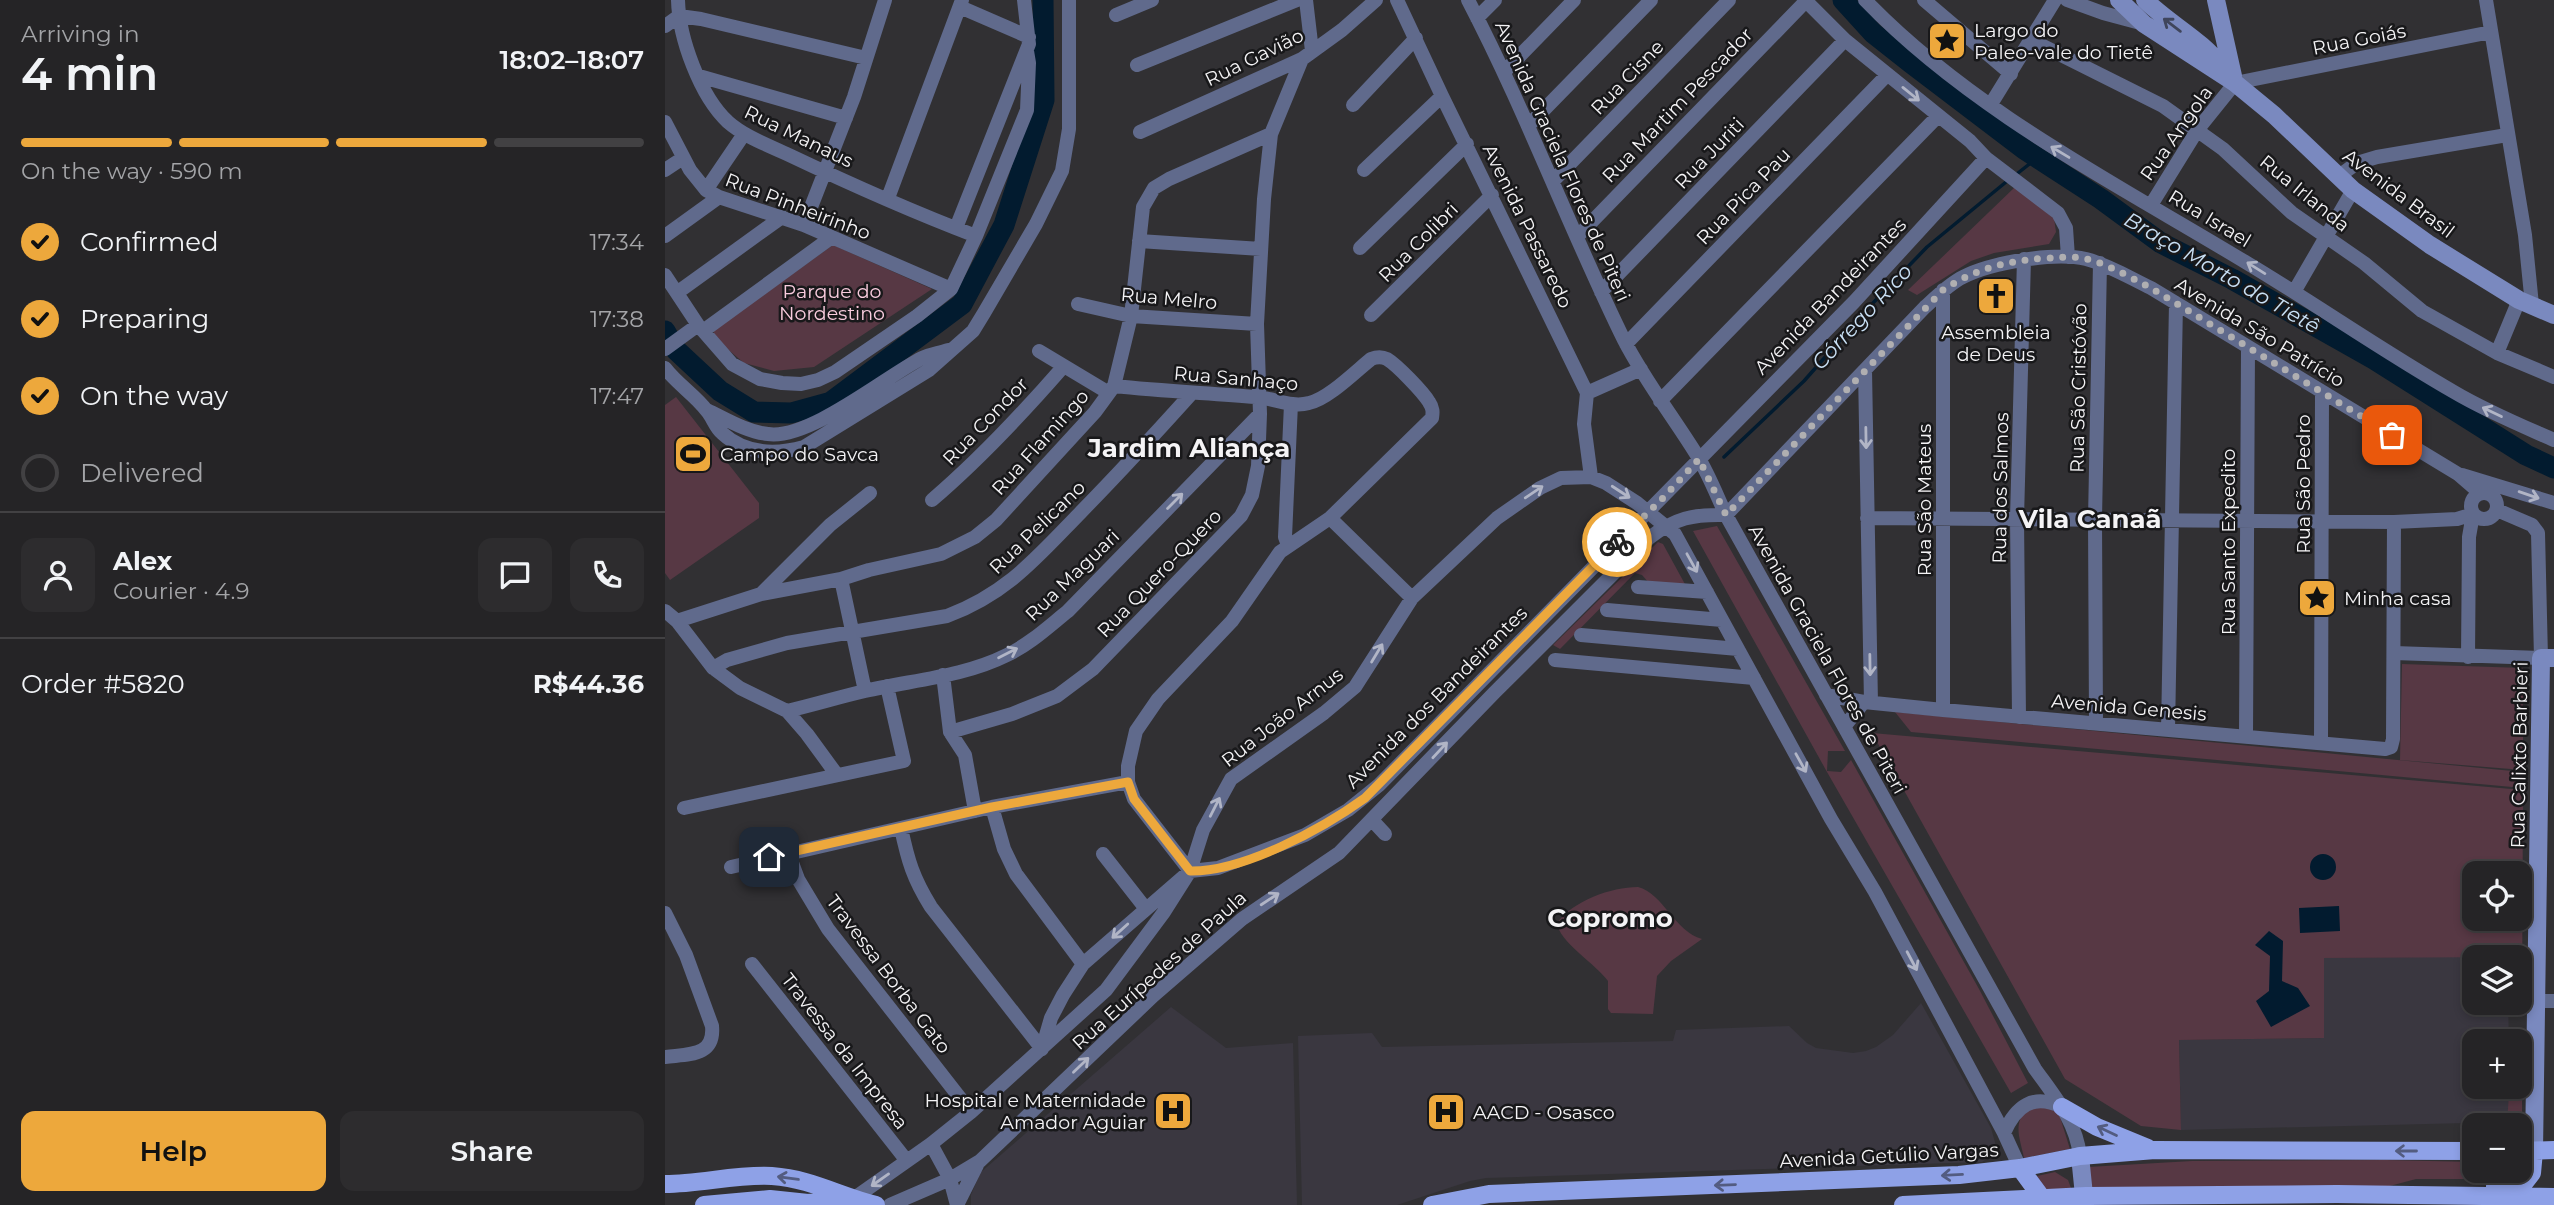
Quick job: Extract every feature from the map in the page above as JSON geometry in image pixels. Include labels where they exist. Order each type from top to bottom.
[{"type":"main road","name":"Avenida Brasil","points":[[2119,0],[2144,24],[2235,83],[2274,115],[2353,190],[2430,245],[2526,302],[2554,315]]},
{"type":"main road","name":"Avenida Brasil","points":[[2145,0],[2163,18],[2215,58],[2235,83]]},
{"type":"main road","points":[[2215,0],[2235,83]]},
{"type":"main road","points":[[2203,48],[2215,48],[2224,41]]},
{"type":"main road","name":"Rua Calixto Barbieri","points":[[2532,1113],[2545,1001],[2547,658]]},
{"type":"main road","points":[[2062,1107],[2106,1131],[2155,1150]]},
{"type":"main road","name":"Avenida Getúlio Vargas","points":[[1432,1205],[1489,1194],[1959,1175],[2020,1168],[2080,1156],[2155,1150],[2462,1151]]},
{"type":"main road","points":[[2532,1151],[2554,1150]]},
{"type":"main road","points":[[2080,1156],[2086,1200]]},
{"type":"main road","points":[[2020,1168],[2042,1198]]},
{"type":"main road","points":[[665,1184],[726,1177],[772,1176],[828,1187],[853,1199],[876,1205]]},
{"type":"main road","points":[[2455,1194],[2468,1187],[2514,1183]]},
{"type":"main road","points":[[1903,1205],[2042,1198],[2337,1200],[2455,1194],[2554,1197]]},
{"type":"main road","points":[[705,1205],[770,1199],[808,1204],[853,1199]]},
{"type":"street","name":"Rua Manaus","points":[[678,0],[685,42],[699,76],[717,110],[744,134],[826,173],[976,236]]},
{"type":"street","points":[[804,225],[846,118],[885,0]]},
{"type":"street","points":[[665,275],[701,328],[732,364],[760,379],[801,384],[818,380],[835,372],[916,316],[951,289],[976,236],[1027,110],[1029,63],[1024,0]]},
{"type":"street","points":[[668,376],[707,410],[769,435],[783,433],[835,412],[924,357],[950,350],[973,331],[1036,224],[1062,171],[1069,129],[1069,0]]},
{"type":"street","points":[[1116,15],[1152,0]]},
{"type":"street","points":[[1137,65],[1297,0]]},
{"type":"street","points":[[1306,0],[1307,55]]},
{"type":"street","name":"Rua Gavião","points":[[1140,132],[1307,55],[1376,0]]},
{"type":"street","name":"Avenida Passaredo","points":[[1397,0],[1587,393],[1584,424],[1591,477]]},
{"type":"street","name":"Avenida Graciela Flores de Piteri","points":[[1468,0],[1529,125],[1626,344],[1699,459],[1726,515],[2035,1069],[2073,1125],[2080,1156]]},
{"type":"street","points":[[1478,18],[1496,0]]},
{"type":"street","points":[[1504,72],[1574,0]]},
{"type":"street","points":[[1529,125],[1651,0]]},
{"type":"street","name":"Rua Cisne","points":[[1554,180],[1729,0]]},
{"type":"street","name":"Rua Israel","points":[[1865,0],[1925,56],[2028,131],[2454,392],[2490,412],[2554,440]]},
{"type":"street","points":[[1924,0],[2011,74]]},
{"type":"street","points":[[1991,104],[2055,0]]},
{"type":"street","points":[[2067,0],[2144,24]]},
{"type":"street","points":[[2486,0],[2525,235],[2526,302],[2497,353]]},
{"type":"street","points":[[1805,1],[1845,40],[1971,141],[1986,158],[2058,214],[2066,228],[2068,257]]},
{"type":"street","name":"Rua Martim Pescador","points":[[1577,237],[1805,1]]},
{"type":"street","points":[[888,198],[961,3],[1028,44]]},
{"type":"street","points":[[665,26],[679,16],[701,19],[866,58]]},
{"type":"street","name":"Rua Goiás","points":[[2235,83],[2491,32]]},
{"type":"street","points":[[1353,105],[1416,38]]},
{"type":"street","name":"Rua Juriti","points":[[1601,292],[1845,40]]},
{"type":"street","name":"Rua Irlanda","points":[[2031,40],[2163,106],[2223,149],[2292,213],[2364,263],[2422,311],[2497,353],[2554,377]]},
{"type":"street","points":[[956,228],[1028,44]]},
{"type":"street","name":"Rua Quero-Quero","points":[[950,732],[1012,714],[1057,696],[1102,659],[1241,516],[1252,495],[1258,466],[1260,414],[1257,324],[1271,134],[1307,55]]},
{"type":"street","name":"Rua Pica Pau","points":[[1626,344],[1887,75]]},
{"type":"street","points":[[699,76],[846,118]]},
{"type":"street","name":"Rua Angola","points":[[2151,205],[2199,130],[2235,83]]},
{"type":"street","points":[[1364,170],[1442,96]]},
{"type":"street","points":[[1660,401],[1938,116]]},
{"type":"street","name":"Rua Pinheirinho","points":[[665,122],[683,158],[706,190],[719,197],[804,225],[951,289]]},
{"type":"street","points":[[706,190],[744,134]]},
{"type":"street","name":"Rua Flamingo","points":[[677,621],[761,594],[841,579],[941,554],[975,537],[996,520],[1112,390],[1131,316],[1143,207],[1154,188],[1271,134]]},
{"type":"street","points":[[2339,176],[2357,163],[2377,157],[2507,135]]},
{"type":"street","points":[[1360,248],[1467,144]]},
{"type":"street","points":[[665,170],[683,158]]},
{"type":"street","name":"Avenida Bandeirantes","points":[[1699,459],[1854,302],[1986,158]]},
{"type":"street","points":[[2294,292],[2353,190]]},
{"type":"street","name":"Rua Colibri","points":[[1371,315],[1492,195]]},
{"type":"street","points":[[665,236],[719,197]]},
{"type":"street","points":[[678,292],[782,217]]},
{"type":"street","points":[[665,349],[701,328],[832,237]]},
{"type":"street","points":[[1139,241],[1261,249]]},
{"type":"street","name":"Avenida São Patrício","points":[[1726,515],[1943,290],[1964,276],[2004,263],[2024,259],[2068,257],[2100,263],[2176,303],[2458,474],[2480,493]]},
{"type":"street","name":"Rua dos Salmos","points":[[2019,717],[2017,518],[2024,259]]},
{"type":"street","name":"Rua São Cristóvão","points":[[2096,723],[2095,519],[2100,263]]},
{"type":"street","name":"Rua São Mateus","points":[[1943,290],[1943,710]]},
{"type":"street","points":[[2168,730],[2176,303]]},
{"type":"street","name":"Rua Melro","points":[[1078,304],[1131,316],[1257,324]]},
{"type":"street","name":"Rua Santo Expedito","points":[[2246,737],[2248,348]]},
{"type":"street","name":"Rua Sanhaço","points":[[1039,351],[1063,367],[1112,390],[1259,397],[1291,404],[1311,403],[1328,394],[1371,359],[1385,358],[1429,401],[1433,410],[1432,418],[1330,518]]},
{"type":"street","name":"Rua Condor","points":[[932,500],[996,441],[1063,367]]},
{"type":"street","points":[[1587,393],[1641,369]]},
{"type":"street","points":[[1844,727],[1868,702],[1865,370]]},
{"type":"street","name":"Rua São Pedro","points":[[2321,743],[2322,393]]},
{"type":"street","name":"Rua Pelicano","points":[[713,668],[727,660],[787,643],[947,616],[972,607],[1001,590],[1031,564],[1191,394]]},
{"type":"street","points":[[1288,545],[1285,537],[1291,404]]},
{"type":"street","name":"Rua Maguari","points":[[787,712],[865,691],[943,675],[1006,656],[1034,639],[1067,611],[1260,414]]},
{"type":"street","name":"Avenida dos Bandeirantes","points":[[1190,871],[1218,869],[1274,848],[1326,824],[1365,798],[1699,459]]},
{"type":"street","points":[[2458,474],[2554,503]]},
{"type":"street","points":[[1591,477],[1606,483],[1649,511],[1675,534],[1831,819],[1871,884],[2020,1168]]},
{"type":"street","name":"Rua João Arnus","points":[[1190,871],[1203,830],[1231,779],[1324,713],[1355,687],[1412,598],[1497,518],[1540,488],[1562,478],[1591,477]]},
{"type":"street","points":[[761,594],[830,525],[870,493]]},
{"type":"street","points":[[1867,518],[2394,522],[2457,519],[2473,514],[2485,520],[2497,510],[2493,496],[2480,493],[2471,502],[2473,514],[2469,537],[2468,657]]},
{"type":"street","name":"Rua Calixto Barbieri","points":[[2497,510],[2532,525],[2537,533],[2547,658]]},
{"type":"street","name":"Rua Eurípedes de Paula","points":[[890,1205],[950,1180],[980,1161],[1153,996],[1242,919],[1262,903],[1321,867],[1372,820],[1623,561],[1666,524],[1694,516],[1726,515]]},
{"type":"street","points":[[1190,871],[1134,799],[1128,782],[1131,749],[1136,731],[1145,715],[1180,673],[1232,621],[1268,568],[1288,545],[1330,518],[1412,598]]},
{"type":"street","points":[[2394,522],[2393,653],[2547,658]]},
{"type":"street","points":[[841,579],[865,691]]},
{"type":"street","points":[[1638,587],[1707,592]]},
{"type":"street","points":[[1607,610],[1722,620]]},
{"type":"street","points":[[665,611],[677,621],[713,668],[740,688],[787,712],[837,775]]},
{"type":"street","points":[[1581,635],[1738,649]]},
{"type":"street","name":"Avenida Genesis","points":[[1826,695],[1943,710],[2385,749],[2391,747],[2393,739],[2393,653]]},
{"type":"street","points":[[1555,660],[1754,678]]},
{"type":"street","points":[[943,675],[950,732],[965,755],[975,811]]},
{"type":"street","points":[[684,808],[904,761],[887,686]]},
{"type":"street","points":[[731,867],[992,807],[1128,782]]},
{"type":"street","points":[[992,807],[1004,849],[1016,874],[1083,964]]},
{"type":"street","points":[[1372,820],[1385,835]]},
{"type":"street","points":[[901,828],[909,865],[916,883],[931,907],[1042,1049]]},
{"type":"street","name":"Travessa Borba Gato","points":[[788,852],[798,879],[828,929],[971,1112]]},
{"type":"street","points":[[1103,854],[1146,909]]},
{"type":"street","points":[[1042,1049],[1057,1006],[1083,964],[1190,871]]},
{"type":"street","points":[[853,1199],[971,1112],[1106,990],[1164,912],[1190,871]]},
{"type":"street","points":[[665,912],[686,955],[712,1026],[713,1037],[709,1046],[699,1052],[665,1058]]},
{"type":"street","name":"Travessa da Impresa","points":[[752,964],[907,1161]]},
{"type":"street","name":"Avenida Graciela Flores de Piteri","points":[[2035,1069],[2039,1083],[2036,1101]]},
{"type":"street","points":[[2004,1133],[2016,1112],[2036,1101],[2052,1102],[2062,1107]]},
{"type":"street","points":[[931,1144],[950,1180],[957,1205]]},
{"type":"street","points":[[957,1205],[980,1161]]},
{"type":"shaded area","points":[[2462,956],[2462,1015],[2508,1015],[2509,1029],[2462,1029],[2462,1099],[2509,1099],[2509,1113],[2462,1113],[2462,1123],[2181,1130],[2179,1040],[2324,1038],[2323,958]]},
{"type":"shaded area","points":[[1921,1003],[1991,1128],[1996,1146],[1991,1156],[1982,1162],[1486,1178],[1397,1205],[1302,1205],[1298,1036],[1372,1033],[1382,1047],[1673,1041],[1676,1030],[1789,1026],[1816,1048],[1853,1053],[1876,1047],[1893,1035]]},
{"type":"shaded area","name":"Hospital e Maternidade Amador Aguiar","points":[[1171,1007],[1226,1048],[1293,1043],[1297,1205],[971,1205],[971,1195],[980,1173]]},
{"type":"green space","points":[[2015,187],[2054,218],[2056,232],[2049,244],[1994,253],[1971,261],[1917,295],[1908,290]]},
{"type":"green space","name":"Parque do Nordestino","points":[[833,245],[932,289],[814,367],[774,371],[744,363],[718,341],[713,331]]},
{"type":"green space","name":"Campo do Savca","points":[[676,397],[759,503],[759,518],[670,580],[665,573],[665,405]]},
{"type":"green space","points":[[1717,526],[1845,751],[1828,751],[1827,771],[1841,772],[1851,760],[1979,989],[2028,1083],[2011,1093],[1827,772],[1693,531]]},
{"type":"green space","points":[[1658,542],[1663,544],[1686,586],[1649,583],[1642,575],[1635,573],[1560,649],[1553,645]]},
{"type":"green space","points":[[2402,664],[2523,668],[2523,770],[2400,760]]},
{"type":"green space","points":[[1895,712],[2523,772],[2523,788],[1911,732]]},
{"type":"green space","points":[[1872,733],[2523,790],[2523,861],[2462,861],[2462,931],[2522,931],[2522,945],[2462,945],[2462,957],[2324,958],[2324,1038],[2179,1040],[2181,1130],[2141,1126],[2065,1079]]},
{"type":"green space","points":[[1638,887],[1655,897],[1684,929],[1702,939],[1671,961],[1657,976],[1653,1014],[1611,1013],[1608,1009],[1608,981],[1564,938],[1557,923],[1573,908],[1593,897]]},
{"type":"green space","points":[[2509,1099],[2522,1099],[2522,1113],[2508,1113]]},
{"type":"green space","points":[[2054,1106],[2070,1149],[2024,1158],[2019,1132],[2022,1115],[2026,1109]]},
{"type":"green space","points":[[2192,1161],[2462,1162],[2462,1179],[2416,1179],[2386,1187],[2092,1188],[2088,1167]]},
{"type":"green space","points":[[2055,1172],[2068,1180],[2071,1188],[2046,1191],[2037,1176]]},
{"type":"water","points":[[2323,854],[2332,858],[2336,867],[2332,876],[2323,880],[2314,876],[2310,867],[2314,858]]},
{"type":"water","points":[[2339,906],[2340,931],[2300,933],[2299,908]]},
{"type":"water","points":[[2269,931],[2283,941],[2282,981],[2298,988],[2310,1006],[2271,1027],[2256,1001],[2269,991],[2270,956],[2255,945]]},
{"type":"waterway","name":"Braço Morto do Tietê","points":[[665,331],[676,350],[720,391],[754,412],[791,413],[831,402],[962,304],[1004,225],[1044,100],[1043,0]]},
{"type":"waterway","name":"Braço Morto do Tietê","points":[[1843,0],[1873,33],[1911,63],[2024,149],[2101,199],[2161,243],[2232,279],[2374,359],[2526,455],[2554,468]]},
{"type":"waterway","name":"Córrego Rico","points":[[2018,173],[2037,158]]},
{"type":"waterway","name":"Córrego Rico","points":[[1724,457],[1804,381],[1927,247],[2006,182]]},
{"type":"way so far","points":[[1617,542],[1699,459],[1726,515],[1943,290],[1964,276],[2024,259],[2068,257],[2100,263],[2151,288],[2392,435]]},
{"type":"place","name":"Largo do Paleo-vale do Tietê","points":[[1947,41]]},
{"type":"place","name":"Assembleia de Deus","points":[[1996,296]]},
{"type":"place","name":"Campo do Savca","points":[[693,454]]},
{"type":"place","name":"Minha casa","points":[[2317,598]]},
{"type":"place","name":"Hospital e Maternidade Amador Aguiar","points":[[1173,1111]]},
{"type":"place","name":"AACD - Osasco","points":[[1446,1112]]},
{"type":"district","name":"Jardim Aliança","points":[[1189,448]]},
{"type":"district","name":"Vila Canaã","points":[[2090,519]]},
{"type":"district","name":"Copromo","points":[[1610,918]]},
{"type":"route","points":[[769,857],[992,807],[1128,782],[1134,799],[1190,871],[1218,869],[1241,861],[1305,835],[1365,798],[1617,542]]}]
